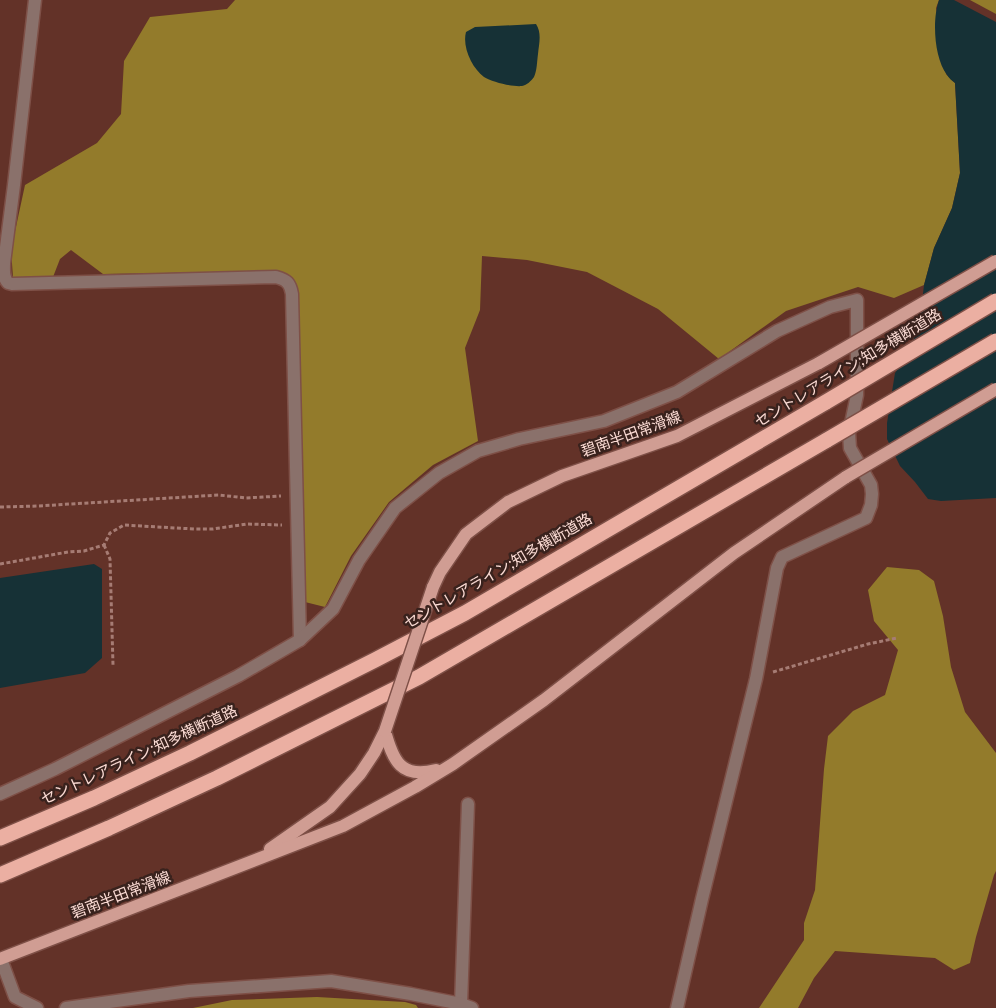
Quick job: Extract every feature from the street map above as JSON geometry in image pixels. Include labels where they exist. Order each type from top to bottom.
[{"type":"highway","name":"セントレアライン;知多横断道路","points":[[0,838],[94,798],[190,753],[457,617],[996,301]]},
{"type":"highway","points":[[0,875],[109,828],[217,778],[419,677],[996,341]]},
{"type":"main road","name":"碧南半田常滑線","points":[[254,860],[330,806],[360,774],[374,753],[385,732],[433,587],[440,572],[466,534],[508,502],[562,476],[677,436],[819,364],[996,261]]},
{"type":"main road","name":"碧南半田常滑線","points":[[0,959],[344,826],[415,787],[453,764],[544,700],[734,553],[846,477],[996,389]]},
{"type":"main road","name":"碧南半田常滑線","points":[[385,732],[391,752],[398,764],[409,771],[423,773],[435,771],[453,764]]},
{"type":"street","points":[[35,0],[4,263],[5,279],[8,283],[12,284],[276,277],[284,279],[291,287],[300,640]]},
{"type":"street","points":[[0,794],[55,769],[229,681],[300,640],[333,609],[358,560],[395,508],[439,472],[478,451],[520,439],[604,421],[677,392],[777,331],[830,307],[857,300],[857,395],[849,433],[850,448],[871,485],[871,505],[866,518],[782,557],[777,568],[756,676],[702,899],[678,1008]]},
{"type":"street","points":[[66,1008],[189,991],[331,981],[411,994],[467,1006],[468,804]]},
{"type":"street","points":[[0,959],[15,997],[37,1008]]},
{"type":"path","points":[[0,507],[219,495],[246,498],[297,496]]},
{"type":"path","points":[[0,564],[68,552],[84,552],[104,545],[110,532],[124,525],[194,529],[213,529],[247,524],[297,526]]},
{"type":"path","points":[[104,545],[110,560],[113,665]]},
{"type":"path","points":[[756,676],[868,644],[898,638]]},
{"type":"shaded area","points":[[235,0],[939,0],[936,8],[946,74],[955,83],[960,173],[952,208],[934,248],[924,285],[894,298],[858,287],[786,311],[719,359],[658,309],[587,272],[527,260],[482,256],[480,310],[465,348],[478,441],[433,465],[389,502],[351,556],[325,607],[305,602],[298,291],[291,278],[279,271],[103,274],[71,250],[60,259],[53,277],[13,277],[11,250],[25,185],[97,143],[121,114],[124,61],[150,17],[227,9]]},
{"type":"shaded area","points":[[970,0],[996,0],[996,14]]},
{"type":"shaded area","points":[[887,567],[919,570],[934,581],[943,616],[951,667],[965,712],[996,753],[996,871],[970,963],[954,970],[935,958],[835,951],[814,978],[798,1008],[759,1008],[804,940],[804,923],[815,890],[828,736],[853,711],[885,695],[898,650],[874,621],[868,590]]},
{"type":"shaded area","points":[[317,997],[405,1002],[416,1005],[418,1008],[193,1008],[232,1000]]},
{"type":"water","points":[[939,0],[954,0],[996,22],[996,498],[941,501],[928,499],[900,466],[887,439],[887,423],[895,373],[903,362],[919,327],[924,285],[934,248],[952,208],[960,173],[955,83],[943,67],[937,49],[935,18]]},
{"type":"water","points":[[536,24],[540,39],[536,69],[534,77],[527,84],[522,86],[508,85],[488,79],[472,63],[465,44],[466,32],[475,27]]},
{"type":"water","points":[[94,564],[102,569],[102,658],[85,673],[0,688],[0,578]]}]
